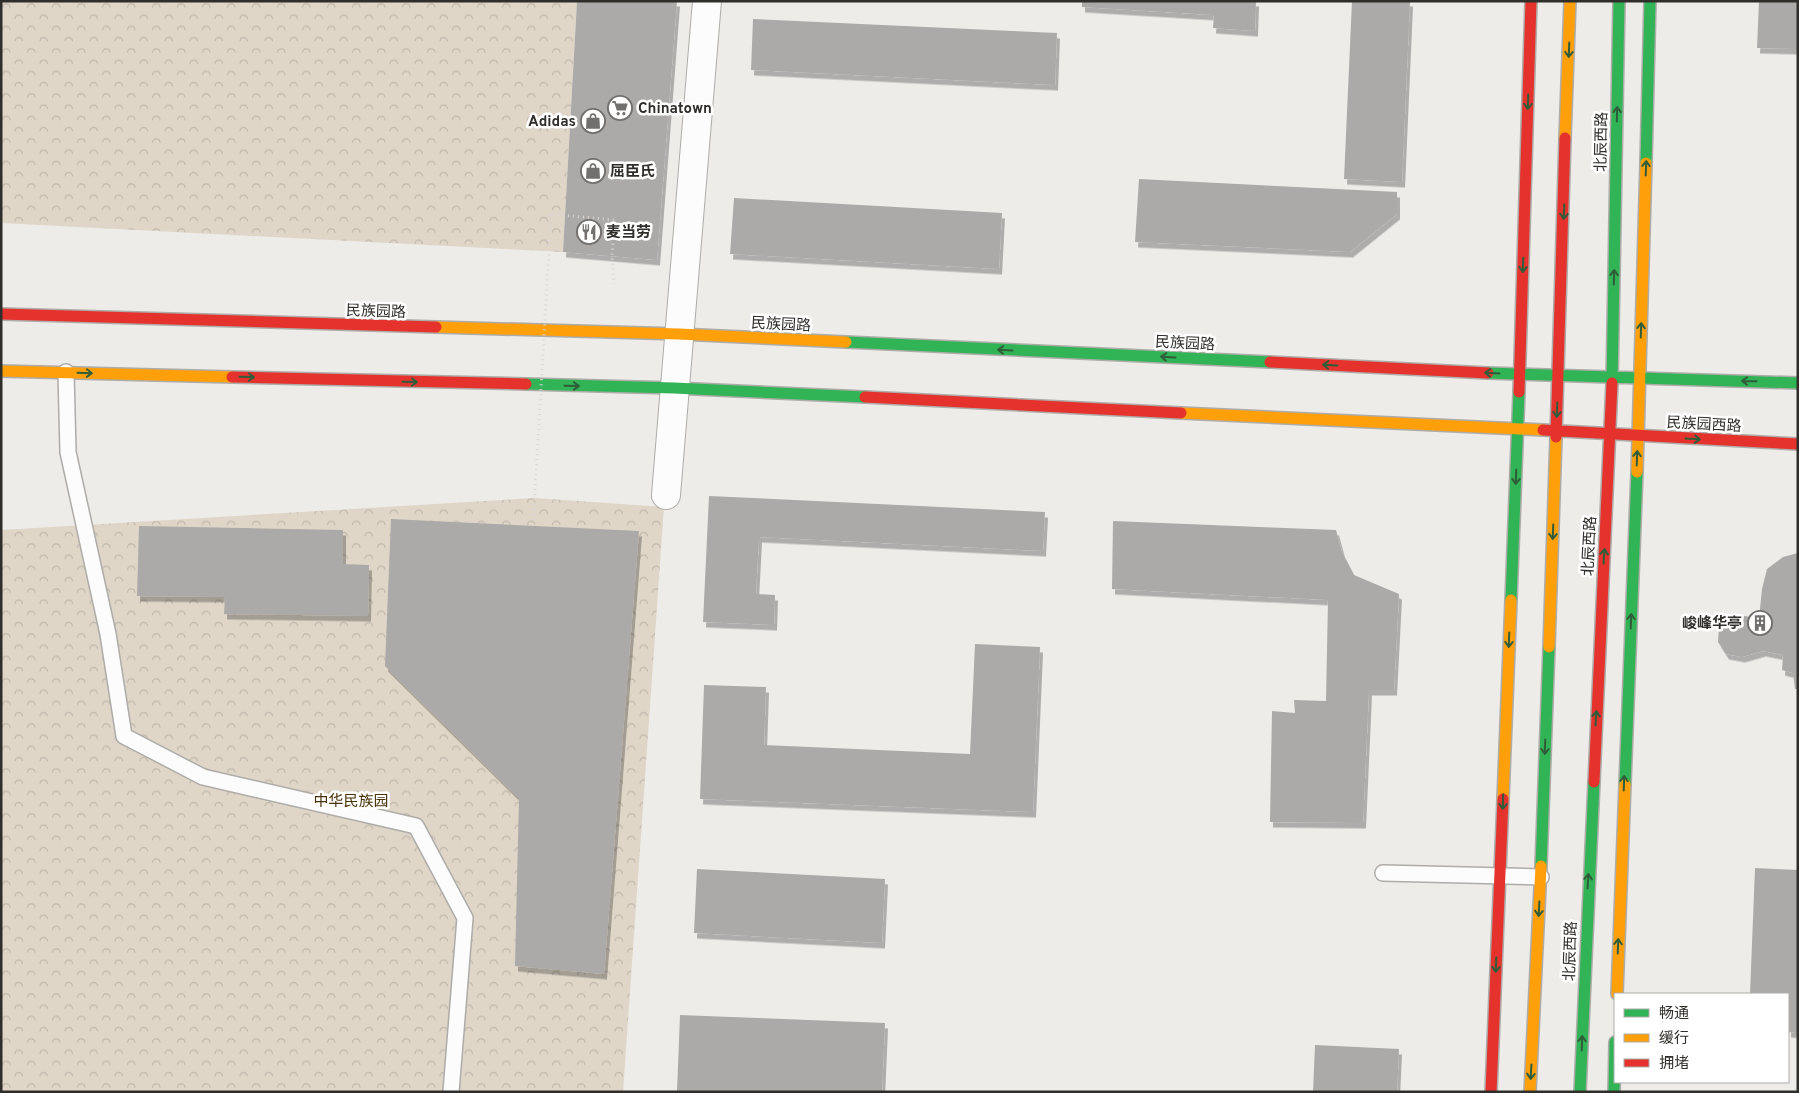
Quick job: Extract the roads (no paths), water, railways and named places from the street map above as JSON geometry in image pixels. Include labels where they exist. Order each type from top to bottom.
[{"type":"main road","points":[[1491,1092],[1518,429],[1531,1]]},
{"type":"main road","points":[[1530,1092],[1540,877],[1570,1]]},
{"type":"main road","name":"北辰西路","points":[[1580,1092],[1612,378],[1619,1]]},
{"type":"main road","points":[[1617,993],[1640,379],[1650,1]]},
{"type":"main road","name":"民族园路","points":[[1,314],[679,334],[1612,378]]},
{"type":"main road","points":[[1,371],[674,388],[1556,431]]},
{"type":"main road","points":[[1612,378],[1798,383]]},
{"type":"main road","name":"民族园西路","points":[[1556,431],[1798,444]]},
{"type":"main road","points":[[1609,871],[1622,834]]},
{"type":"main road","points":[[1586,934],[1599,898]]},
{"type":"street","points":[[666,495],[707,1]]},
{"type":"lane","points":[[66,372],[68,452],[108,634],[124,736],[203,777],[416,826],[466,918],[451,1092]]},
{"type":"lane","points":[[1383,873],[1540,877]]},
{"type":"place","name":"Chinatown","points":[[620,108]]},
{"type":"place","name":"Adidas","points":[[593,121]]},
{"type":"place","name":"屈臣氏","points":[[593,171]]},
{"type":"place","name":"麦当劳","points":[[589,232]]},
{"type":"place","name":"峻峰华亭","points":[[1760,623]]},
{"type":"park label","name":"中华民族园","points":[[351,801]]}]
